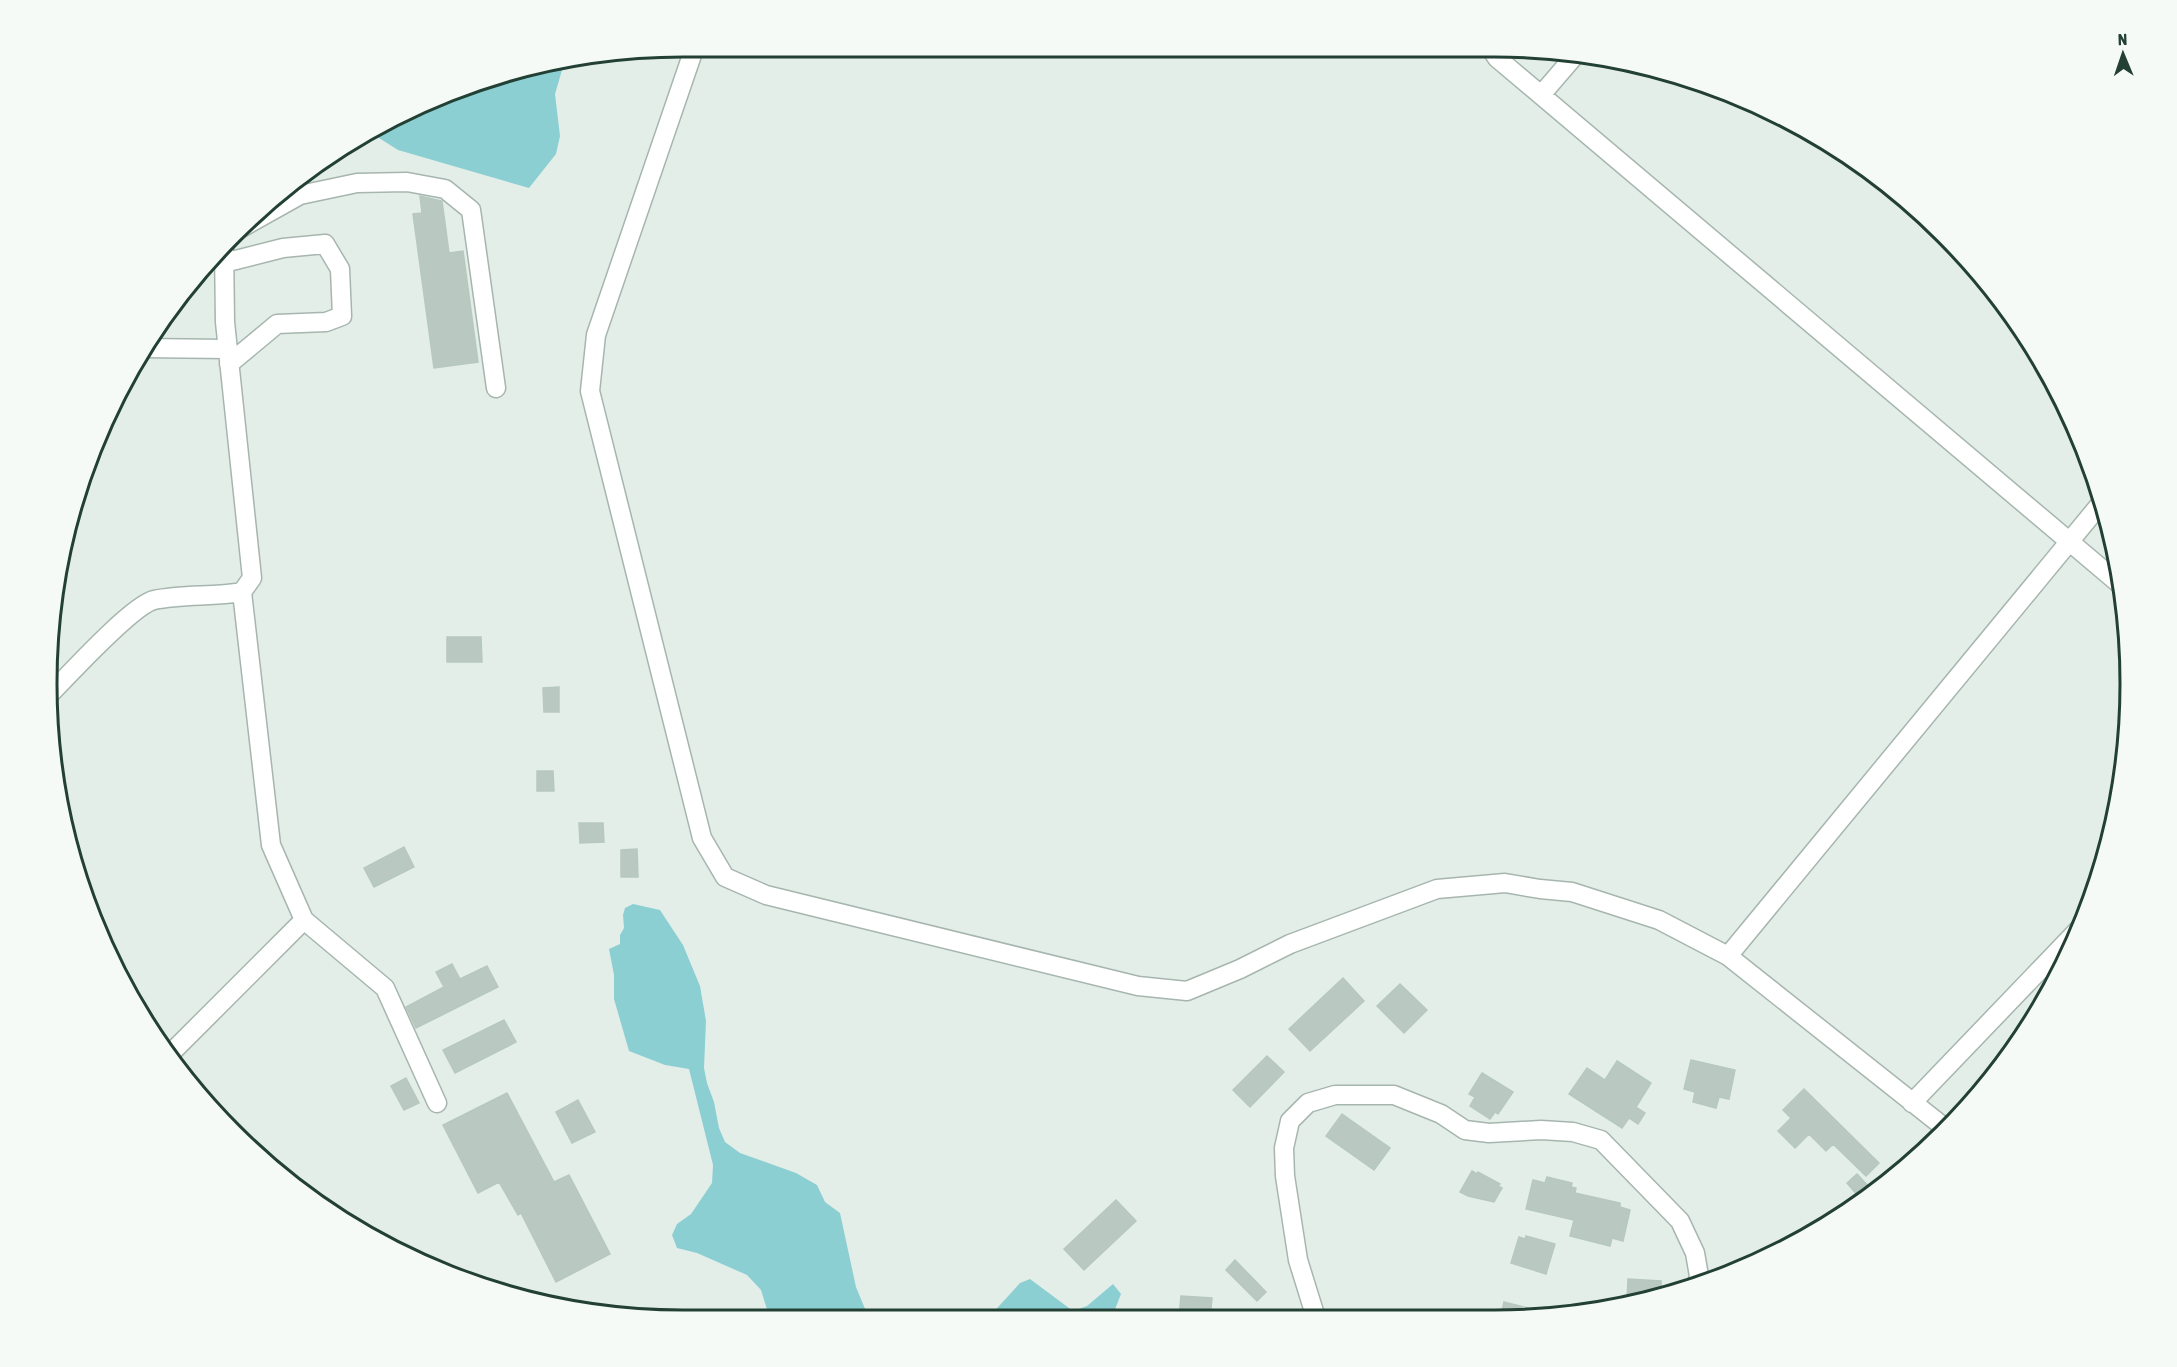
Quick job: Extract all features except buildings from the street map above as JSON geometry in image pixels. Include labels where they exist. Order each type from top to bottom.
[{"type":"street","points":[[691,57],[596,334],[590,391],[702,837],[725,877],[777,898],[1138,986],[1187,991],[1240,969],[1290,944],[1437,889],[1505,883],[1572,892],[1659,920],[1728,956],[1940,1124]]},
{"type":"street","points":[[1496,57],[2111,576]]},
{"type":"street","points":[[1541,96],[1570,62]]},
{"type":"street","points":[[271,211],[300,195],[346,185],[407,182],[445,189],[471,210],[496,388]]},
{"type":"street","points":[[154,349],[228,357],[277,324],[326,322],[342,316],[340,269],[325,244],[226,255]]},
{"type":"street","points":[[224,257],[228,357],[252,578],[242,592],[271,845],[304,920],[385,988],[437,1103]]},
{"type":"street","points":[[1728,956],[2095,510]]},
{"type":"street","points":[[57,687],[133,612],[152,600],[222,596],[242,592]]},
{"type":"street","points":[[175,1049],[304,920]]},
{"type":"street","points":[[1912,1103],[2061,948]]},
{"type":"street","points":[[1314,1310],[1298,1260],[1285,1176],[1284,1148],[1290,1121],[1308,1103],[1335,1095],[1394,1095],[1441,1114],[1465,1130],[1489,1133],[1541,1130],[1573,1132],[1601,1140],[1680,1221],[1695,1253],[1699,1275]]},
{"type":"water","points":[[562,69],[555,94],[560,136],[556,154],[529,188],[398,150],[377,137],[406,122],[482,90]]},
{"type":"water","points":[[633,904],[660,910],[683,945],[700,986],[706,1021],[704,1068],[719,1128],[725,1142],[740,1153],[796,1173],[817,1185],[825,1202],[840,1213],[856,1287],[866,1310],[767,1310],[761,1290],[747,1275],[697,1253],[677,1248],[672,1235],[677,1224],[691,1214],[712,1183],[713,1165],[689,1069],[665,1065],[629,1051],[614,999],[614,975],[609,949],[620,944],[625,908]]},
{"type":"water","points":[[1030,1279],[1072,1310],[995,1310],[1020,1283]]},
{"type":"water","points":[[1113,1284],[1121,1294],[1115,1310],[1076,1310],[1087,1306]]}]
